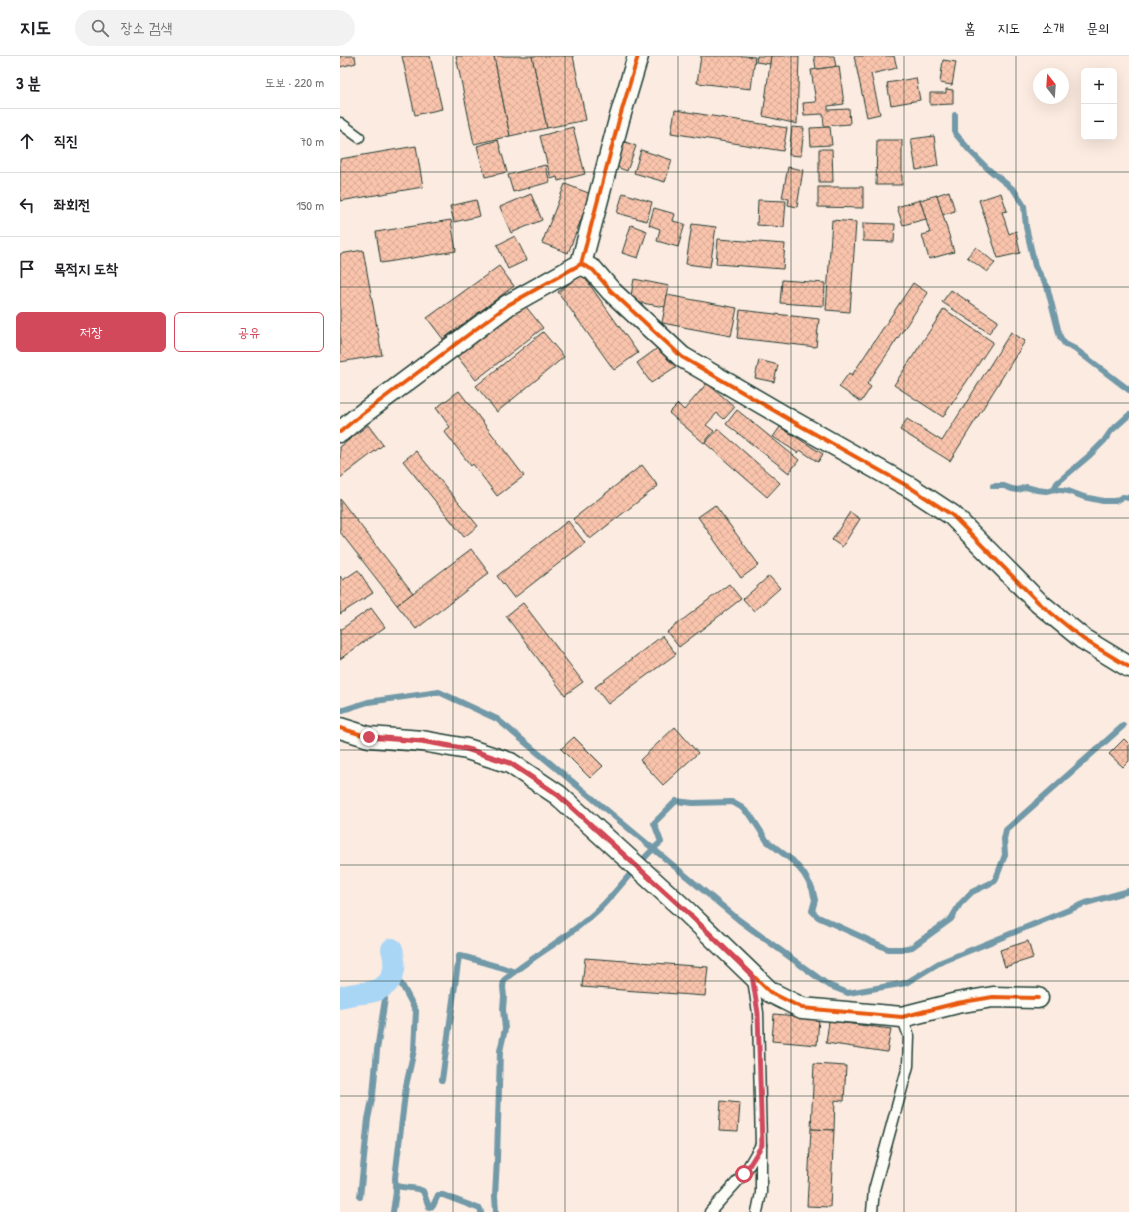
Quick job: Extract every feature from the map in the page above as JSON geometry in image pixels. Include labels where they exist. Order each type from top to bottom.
[{"type":"street","points":[[340,432],[508,305],[581,264],[619,120],[638,56]]},
{"type":"street","points":[[581,264],[593,270],[611,291],[682,357],[911,488],[952,515],[1039,603],[1083,639],[1129,667]]},
{"type":"street","points":[[340,728],[369,737],[422,741],[467,749],[510,763],[558,795],[686,911],[770,992],[802,1008],[902,1017],[993,997],[1038,998]]},
{"type":"lane","points":[[340,123],[359,137]]},
{"type":"lane","points":[[752,975],[758,1013],[762,1145],[761,1193],[757,1212]]},
{"type":"lane","points":[[872,1212],[874,1190],[908,1066],[909,1036],[902,1017]]},
{"type":"lane","points":[[710,1212],[744,1174],[762,1145]]},
{"type":"building","points":[[340,56],[355,56],[356,63],[340,67]]},
{"type":"building","points":[[402,56],[430,56],[442,109],[415,115]]},
{"type":"building","points":[[456,56],[494,56],[510,136],[474,144]]},
{"type":"building","points":[[494,56],[532,56],[547,128],[510,136]]},
{"type":"building","points":[[532,56],[573,56],[586,120],[547,128]]},
{"type":"building","points":[[701,56],[755,57],[751,89],[697,83]]},
{"type":"building","points":[[757,56],[771,56],[770,64],[756,62]]},
{"type":"building","points":[[771,56],[799,56],[797,124],[763,116]]},
{"type":"building","points":[[814,56],[834,56],[836,67],[816,69]]},
{"type":"building","points":[[854,56],[894,56],[897,68],[871,74],[880,114],[867,117]]},
{"type":"building","points":[[943,60],[956,62],[952,85],[940,83]]},
{"type":"building","points":[[839,66],[844,104],[828,106],[828,110],[849,109],[850,124],[824,126],[823,114],[804,115],[803,103],[816,102],[811,70]]},
{"type":"building","points":[[916,78],[920,100],[891,105],[887,83]]},
{"type":"building","points":[[946,89],[953,90],[953,104],[930,105],[930,93],[946,93]]},
{"type":"building","points":[[675,110],[787,128],[783,151],[671,133]]},
{"type":"building","points":[[573,127],[585,174],[558,181],[557,177],[551,179],[540,136]]},
{"type":"building","points":[[792,127],[804,128],[801,156],[789,155]]},
{"type":"building","points":[[830,127],[832,145],[811,146],[810,128]]},
{"type":"building","points":[[934,136],[938,166],[916,170],[911,139]]},
{"type":"building","points":[[498,140],[507,172],[485,177],[477,146]]},
{"type":"building","points":[[877,140],[902,140],[902,185],[876,185]]},
{"type":"building","points":[[623,141],[636,146],[627,171],[614,166]]},
{"type":"building","points":[[416,146],[423,187],[340,201],[340,159]]},
{"type":"building","points":[[819,149],[832,149],[833,182],[819,182]]},
{"type":"building","points":[[641,150],[672,160],[665,182],[634,173]]},
{"type":"building","points":[[545,165],[550,182],[513,192],[508,175]]},
{"type":"building","points":[[788,167],[803,170],[797,207],[788,205],[789,199],[782,198]]},
{"type":"building","points":[[565,184],[591,194],[568,253],[542,243]]},
{"type":"building","points":[[818,187],[863,187],[863,208],[818,207]]},
{"type":"building","points":[[949,191],[955,211],[942,215],[937,195]]},
{"type":"building","points":[[623,193],[652,202],[647,221],[617,213]]},
{"type":"building","points":[[1001,193],[1007,211],[1002,212],[1009,234],[1016,231],[1020,253],[998,258],[979,200]]},
{"type":"building","points":[[531,194],[542,220],[511,233],[500,207]]},
{"type":"building","points":[[937,195],[954,252],[929,259],[922,235],[930,233],[920,200]]},
{"type":"building","points":[[476,200],[480,216],[454,222],[450,206]]},
{"type":"building","points":[[758,200],[786,201],[784,227],[757,225]]},
{"type":"building","points":[[920,200],[926,219],[903,225],[897,207]]},
{"type":"building","points":[[654,208],[675,214],[673,221],[685,224],[678,247],[657,241],[660,229],[649,225]]},
{"type":"building","points":[[451,220],[456,251],[381,263],[376,232]]},
{"type":"building","points":[[832,220],[856,222],[850,312],[826,310]]},
{"type":"building","points":[[863,223],[895,224],[894,242],[863,241]]},
{"type":"building","points":[[692,224],[716,227],[710,267],[686,264]]},
{"type":"building","points":[[631,225],[647,231],[638,258],[622,253]]},
{"type":"building","points":[[515,236],[527,260],[508,269],[497,245]]},
{"type":"building","points":[[718,239],[785,244],[783,269],[716,264]]},
{"type":"building","points":[[976,247],[995,263],[987,272],[967,257]]},
{"type":"building","points":[[363,250],[382,355],[340,362],[340,254]]},
{"type":"building","points":[[499,266],[514,286],[443,339],[427,318]]},
{"type":"building","points":[[582,274],[638,353],[614,370],[558,292]]},
{"type":"building","points":[[634,279],[669,286],[665,307],[630,301]]},
{"type":"building","points":[[782,280],[825,283],[824,306],[780,303]]},
{"type":"building","points":[[913,283],[928,293],[867,384],[871,387],[861,402],[839,387],[849,373],[852,375]]},
{"type":"building","points":[[951,290],[998,321],[989,333],[942,302]]},
{"type":"building","points":[[667,295],[737,308],[731,336],[662,323]]},
{"type":"building","points":[[523,303],[543,328],[476,380],[456,355]]},
{"type":"building","points":[[944,309],[993,342],[943,417],[894,385]]},
{"type":"building","points":[[740,310],[819,319],[816,347],[737,338]]},
{"type":"building","points":[[543,332],[564,357],[497,412],[476,386]]},
{"type":"building","points":[[1011,332],[1025,341],[950,461],[900,430],[907,419],[942,441]]},
{"type":"building","points":[[659,347],[680,364],[651,383],[637,363]]},
{"type":"building","points":[[759,360],[778,365],[774,382],[755,378]]},
{"type":"building","points":[[707,383],[735,407],[724,419],[717,413],[706,425],[714,431],[704,443],[669,413],[678,404],[684,410]]},
{"type":"building","points":[[459,391],[524,476],[497,496],[473,464],[471,466],[444,431],[450,427],[436,408]]},
{"type":"building","points":[[737,410],[799,460],[789,473],[726,424]]},
{"type":"building","points":[[368,425],[383,445],[340,478],[340,447]]},
{"type":"building","points":[[780,427],[823,454],[818,462],[800,450],[798,453],[773,437]]},
{"type":"building","points":[[718,429],[780,483],[767,497],[705,443]]},
{"type":"building","points":[[416,451],[478,526],[464,537],[403,461]]},
{"type":"building","points":[[642,465],[658,486],[590,539],[573,519]]},
{"type":"building","points":[[340,499],[413,593],[397,605],[340,532]]},
{"type":"building","points":[[715,505],[759,565],[741,578],[698,517]]},
{"type":"building","points":[[850,512],[860,519],[842,547],[832,540]]},
{"type":"building","points":[[568,521],[585,543],[514,598],[497,576]]},
{"type":"building","points":[[471,549],[489,573],[416,629],[397,605]]},
{"type":"building","points":[[358,570],[373,593],[340,614],[340,576],[343,580]]},
{"type":"building","points":[[769,576],[780,588],[754,611],[743,599]]},
{"type":"building","points":[[729,584],[741,599],[679,647],[667,632]]},
{"type":"building","points":[[523,603],[583,682],[565,695],[506,616]]},
{"type":"building","points":[[371,608],[385,627],[340,659],[340,630]]},
{"type":"building","points":[[662,636],[676,654],[608,704],[595,687]]},
{"type":"building","points":[[675,727],[698,753],[663,785],[640,760]]},
{"type":"building","points":[[574,737],[603,766],[590,778],[561,749]]},
{"type":"building","points":[[1124,739],[1129,744],[1129,761],[1123,767],[1109,754]]},
{"type":"building","points":[[1028,941],[1033,958],[1005,967],[1000,950]]},
{"type":"building","points":[[585,958],[708,967],[705,996],[582,987]]},
{"type":"building","points":[[774,1014],[819,1018],[817,1045],[772,1041]]},
{"type":"building","points":[[829,1021],[891,1029],[887,1052],[826,1043]]},
{"type":"building","points":[[814,1064],[846,1066],[844,1101],[835,1100],[834,1130],[811,1129]]},
{"type":"building","points":[[721,1101],[740,1103],[738,1131],[719,1130]]},
{"type":"building","points":[[811,1129],[834,1130],[830,1207],[807,1206]]},
{"type":"waterway","points":[[955,115],[955,133],[987,168],[1014,190],[1024,206],[1026,227],[1035,266],[1047,286],[1060,337],[1065,344],[1075,349],[1129,390]]},
{"type":"waterway","points":[[1054,489],[1057,483],[1090,455],[1104,441],[1111,431],[1129,415]]},
{"type":"waterway","points":[[993,486],[1004,486],[1018,490],[1026,487],[1046,491],[1054,489],[1068,491],[1084,497],[1103,501],[1115,501],[1123,497],[1129,498]]},
{"type":"waterway","points":[[340,711],[368,702],[439,692],[497,719],[739,920],[828,985],[848,993],[906,983],[939,963],[1086,903],[1129,891]]},
{"type":"waterway","points":[[496,1212],[495,1196],[500,1051],[505,1029],[503,1009],[504,980],[588,919],[607,901],[644,858],[661,842],[654,823],[676,801],[693,803],[732,802],[741,807],[751,816],[767,841],[793,861],[804,874],[812,888],[815,900],[812,911],[818,917],[888,949],[902,949],[912,947],[951,919],[960,904],[972,892],[995,881],[1005,855],[1004,839],[1006,830],[1123,726]]},
{"type":"waterway","points":[[340,998],[347,995],[378,990],[389,982],[394,971],[394,957],[392,949]]},
{"type":"waterway","points":[[442,1080],[459,956],[514,972]]},
{"type":"waterway","points":[[392,978],[402,985],[416,1011],[414,1050],[406,1086],[395,1178],[396,1192],[393,1212]]},
{"type":"waterway","points":[[360,1197],[368,1119],[373,1095],[377,1050],[385,999],[383,987]]},
{"type":"waterway","points":[[395,1186],[423,1191],[429,1207],[433,1206],[438,1195],[443,1195],[480,1209],[481,1212]]},
{"type":"cycle path","points":[[340,432],[508,305],[581,264],[619,120],[638,56]]},
{"type":"cycle path","points":[[581,264],[593,270],[611,291],[682,357],[911,488],[952,515],[1039,603],[1083,639],[1129,667]]},
{"type":"cycle path","points":[[340,728],[369,737],[422,741],[467,749],[510,763],[558,795],[686,911],[770,992],[802,1008],[902,1017],[957,1003],[993,997],[1038,998]]},
{"type":"route","points":[[369,737],[422,741],[467,749],[510,763],[558,795],[686,911],[752,975],[758,1013],[762,1145],[744,1174]]}]
